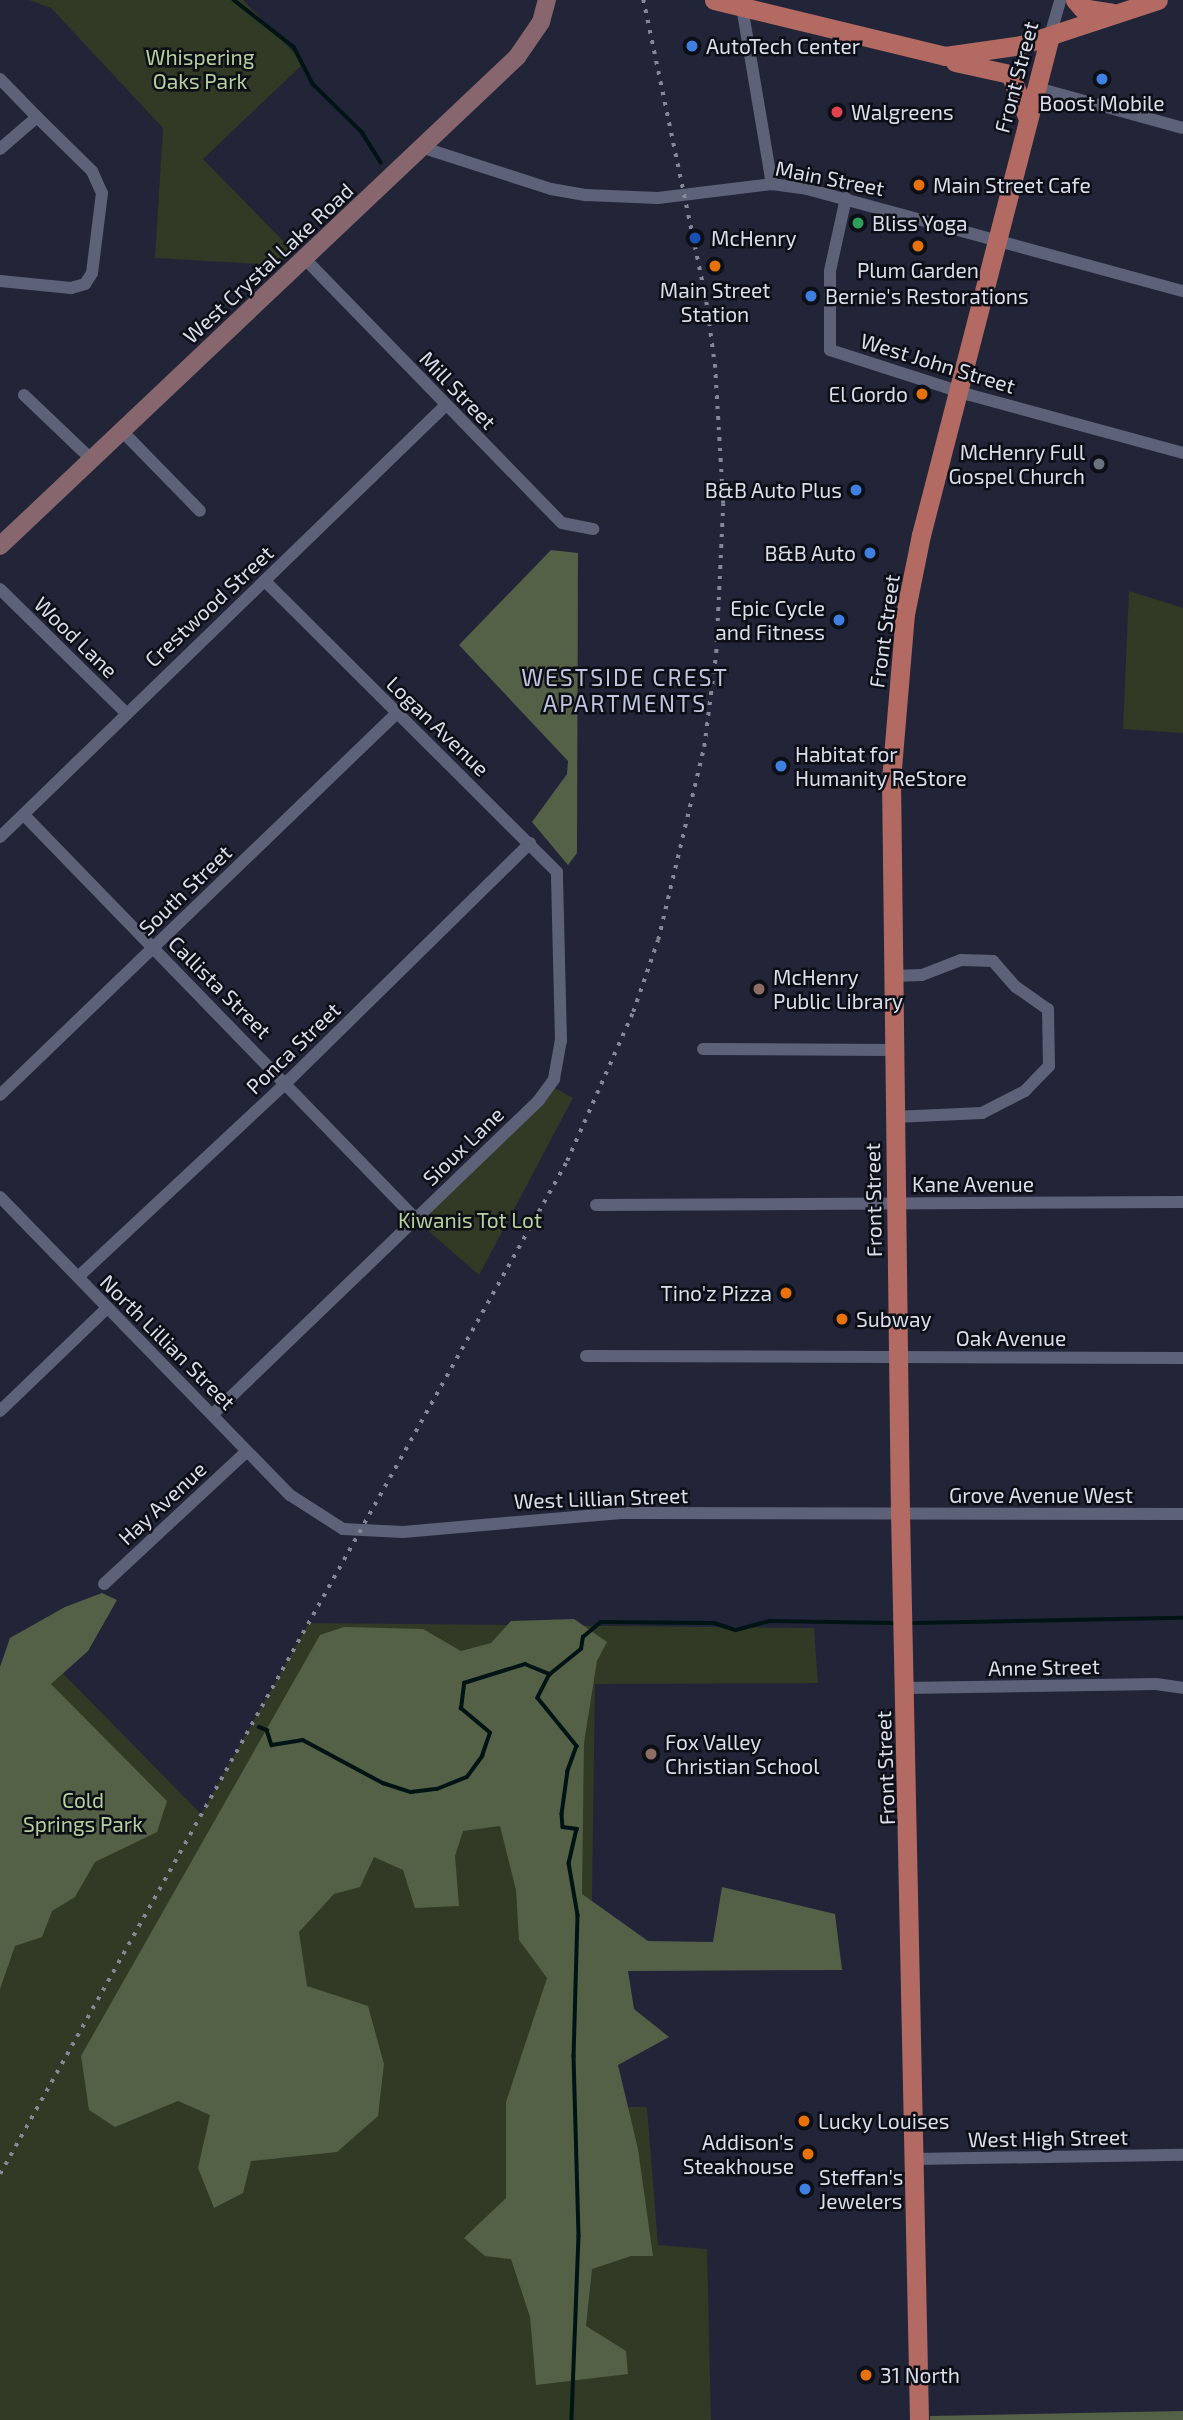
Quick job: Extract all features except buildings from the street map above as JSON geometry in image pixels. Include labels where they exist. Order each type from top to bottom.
[{"type":"main road","points":[[714,0],[741,3],[945,56],[964,66],[1010,74],[1028,119]]},
{"type":"main road","points":[[1075,0],[1082,8],[1117,13]]},
{"type":"main road","points":[[945,56],[986,54],[1158,0]]},
{"type":"main road","name":"Front Street","points":[[919,2420],[900,1515],[891,780],[905,614],[955,389],[1050,36]]},
{"type":"street","name":"West Crystal Lake Road","points":[[0,546],[424,148],[517,57],[541,22],[547,0]]},
{"type":"street","name":"Front Street","points":[[1050,36],[1060,0]]},
{"type":"street","points":[[741,3],[772,184]]},
{"type":"street","points":[[0,79],[92,171],[102,193],[93,273],[85,284],[71,288],[0,281]]},
{"type":"street","points":[[1037,89],[1183,128]]},
{"type":"street","points":[[0,149],[37,117]]},
{"type":"street","name":"Main Street","points":[[424,148],[551,189],[586,195],[658,198],[772,184],[846,198],[1183,291]]},
{"type":"street","name":"West John Street","points":[[846,198],[831,271],[830,349],[955,389],[1183,453]]},
{"type":"street","name":"Mill Street","points":[[305,259],[562,523],[593,530]]},
{"type":"street","points":[[24,395],[92,460]]},
{"type":"street","name":"Crestwood Street","points":[[0,837],[125,712],[446,405]]},
{"type":"street","points":[[122,432],[201,511]]},
{"type":"street","name":"Logan Avenue","points":[[265,581],[557,872],[561,910]]},
{"type":"street","name":"Wood Lane","points":[[0,589],[125,712]]},
{"type":"street","name":"South Street","points":[[0,1095],[397,713]]},
{"type":"street","name":"Callista Street","points":[[24,815],[287,1082],[415,1219]]},
{"type":"street","name":"Ponca Street","points":[[78,1277],[287,1082],[530,843]]},
{"type":"street","name":"Sioux Lane","points":[[213,1414],[539,1100],[554,1079],[561,1041],[561,910]]},
{"type":"street","points":[[892,976],[922,975],[961,960],[993,961],[1016,987],[1048,1009],[1049,1066],[1025,1091],[982,1113],[894,1117]]},
{"type":"street","points":[[703,1049],[893,1050]]},
{"type":"street","name":"North Lillian Street","points":[[0,1197],[106,1309],[310,1511]]},
{"type":"street","name":"Kane Avenue","points":[[596,1205],[1183,1202]]},
{"type":"street","points":[[0,1411],[106,1309]]},
{"type":"street","name":"Oak Avenue","points":[[586,1356],[1183,1358]]},
{"type":"street","name":"Hay Avenue","points":[[104,1584],[247,1451]]},
{"type":"street","name":"West Lillian Street","points":[[310,1511],[335,1525],[361,1532],[621,1513],[900,1515]]},
{"type":"street","name":"Grove Avenue West","points":[[900,1515],[1183,1514]]},
{"type":"street","name":"Anne Street","points":[[905,1688],[1156,1684],[1183,1688]]},
{"type":"street","name":"West High Street","points":[[914,2159],[1183,2155]]},
{"type":"green space","name":"Whispering Oaks Park","points":[[29,0],[243,0],[304,63],[203,159],[292,250],[278,265],[155,258],[163,128],[51,8]]},
{"type":"green space","points":[[551,550],[578,553],[577,853],[568,865],[532,822],[567,774],[568,761],[459,645]]},
{"type":"green space","points":[[1129,591],[1183,608],[1183,733],[1123,729]]},
{"type":"green space","name":"Kiwanis Tot Lot","points":[[555,1088],[573,1098],[479,1275],[418,1222]]},
{"type":"green space","name":"Cold Springs Park","points":[[102,1593],[117,1600],[88,1651],[51,1684],[167,1801],[157,1832],[95,1862],[75,1897],[52,1911],[42,1937],[15,1946],[0,1989],[0,1667],[10,1638],[65,1607]]},
{"type":"green space","points":[[574,1619],[607,1642],[597,1661],[584,1743],[582,1894],[648,1941],[713,1942],[722,1887],[835,1914],[842,1970],[628,1971],[634,2009],[669,2037],[618,2065],[638,2149],[653,2256],[631,2256],[592,2269],[586,2326],[626,2351],[628,2374],[536,2385],[530,2317],[511,2259],[485,2256],[464,2238],[506,2198],[506,2102],[547,1978],[519,1940],[516,1890],[500,1826],[463,1831],[455,1856],[459,1906],[415,1908],[403,1870],[374,1857],[360,1887],[334,1894],[299,1932],[307,1986],[368,2006],[384,2064],[378,2116],[337,2152],[251,2161],[243,2193],[214,2208],[198,2168],[210,2115],[178,2101],[115,2127],[89,2110],[81,2056],[320,1635],[344,1627],[423,1629],[461,1651],[491,1643],[511,1621]]},
{"type":"green space","points":[[309,1623],[814,1628],[818,1683],[595,1684],[589,2107],[647,2107],[658,2245],[707,2249],[711,2420],[0,2420],[0,1689],[37,1647],[201,1814]]},
{"type":"green space","points":[[1183,2411],[1183,2420],[930,2420],[930,2416]]},
{"type":"waterway","points":[[234,0],[294,47],[313,84],[362,132],[381,162]]},
{"type":"waterway","points":[[914,1623],[1183,1618]]},
{"type":"waterway","points":[[259,1727],[267,1730],[272,1745],[303,1740],[383,1783],[411,1792],[437,1789],[467,1777],[482,1756],[490,1733],[461,1709],[464,1683],[525,1664],[550,1674],[581,1649],[583,1637],[601,1622],[714,1623],[736,1630],[770,1621],[894,1623]]},
{"type":"waterway","points":[[550,1674],[538,1698],[577,1746],[568,1771],[562,1814],[563,1827],[577,1829],[569,1863],[578,1915],[574,2056],[579,2236],[572,2420]]},
{"type":"railway","points":[[0,2174],[567,1161],[633,1012],[658,940],[704,747],[716,653],[723,504],[715,368],[706,301],[643,0]]},
{"type":"place","name":"AutoTech Center","points":[[692,46]]},
{"type":"place","name":"Boost Mobile","points":[[1102,79]]},
{"type":"place","name":"Walgreens","points":[[837,112]]},
{"type":"place","name":"Main Street Cafe","points":[[919,185]]},
{"type":"place","name":"Bliss Yoga","points":[[858,223]]},
{"type":"place","name":"McHenry","points":[[695,238]]},
{"type":"place","name":"Plum Garden","points":[[918,246]]},
{"type":"place","name":"Main Street Station","points":[[715,266]]},
{"type":"place","name":"Bernie's Restorations","points":[[811,296]]},
{"type":"place","name":"El Gordo","points":[[922,394]]},
{"type":"place","name":"McHenry Full Gospel Church","points":[[1099,464]]},
{"type":"place","name":"B&B Auto Plus","points":[[856,490]]},
{"type":"place","name":"B&B Auto","points":[[870,553]]},
{"type":"place","name":"Epic Cycle and Fitness","points":[[839,620]]},
{"type":"place","name":"Habitat for Humanity ReStore","points":[[781,766]]},
{"type":"place","name":"McHenry Public Library","points":[[759,989]]},
{"type":"place","name":"Tino'z Pizza","points":[[786,1293]]},
{"type":"place","name":"Subway","points":[[842,1319]]},
{"type":"place","name":"Fox Valley Christian School","points":[[651,1754]]},
{"type":"place","name":"Lucky Louises","points":[[804,2121]]},
{"type":"place","name":"Addison's Steakhouse","points":[[808,2154]]},
{"type":"place","name":"Steffan's Jewelers","points":[[805,2189]]},
{"type":"place","name":"31 North","points":[[866,2375]]},
{"type":"district","name":"WESTSIDE CREST APARTMENTS","points":[[625,690]]}]
